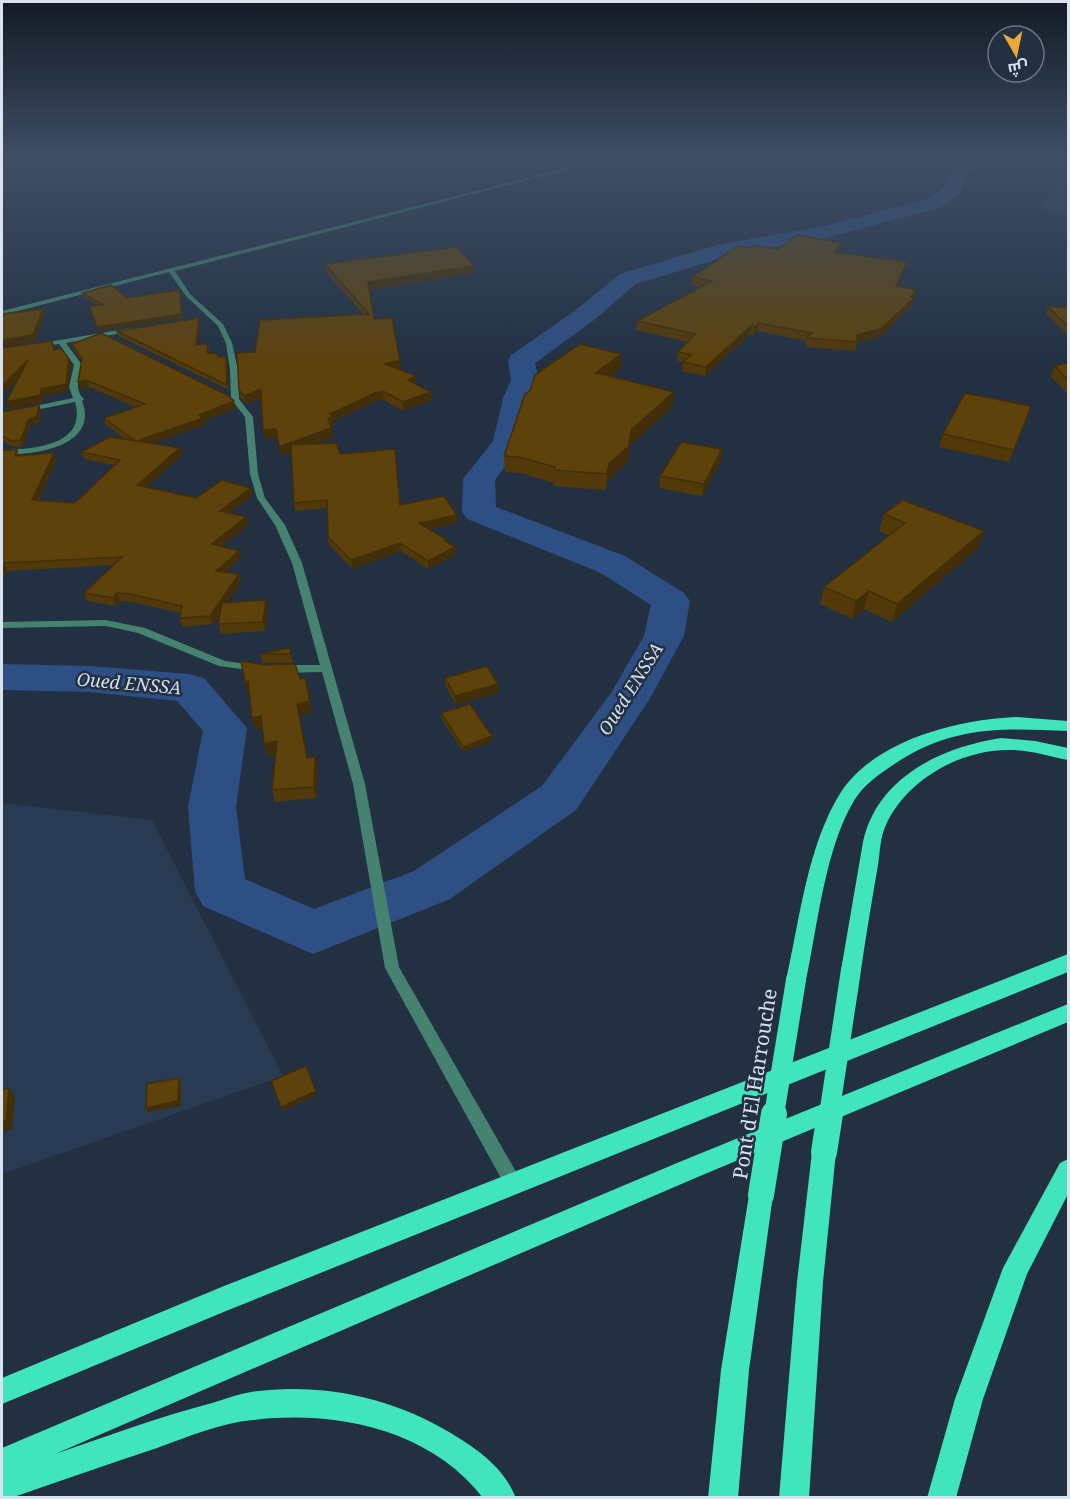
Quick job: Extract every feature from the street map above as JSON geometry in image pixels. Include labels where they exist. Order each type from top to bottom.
[{"type":"highway","name":"Pont d'El Harrouche","points":[[723,1497],[735,1371],[796,980],[829,839],[846,798],[862,779],[895,754],[955,728],[998,723],[1068,726]]},
{"type":"highway","points":[[795,1497],[810,1282],[825,1152],[851,970],[876,827],[891,797],[915,777],[945,759],[975,748],[1002,744],[1037,746],[1068,754]]},
{"type":"highway","points":[[1002,987],[1068,954]]},
{"type":"highway","points":[[2,1391],[513,1183],[1002,987],[1068,963]]},
{"type":"highway","points":[[2,1462],[685,1171],[1068,1013]]},
{"type":"highway","points":[[941,1497],[969,1399],[1016,1268],[1068,1171]]},
{"type":"highway","points":[[2,1486],[199,1420],[251,1406],[306,1403],[364,1410],[422,1432],[475,1464],[502,1497]]},
{"type":"street","points":[[2,313],[344,226]]},
{"type":"street","points":[[171,270],[207,318],[221,325],[229,343],[234,370],[230,397],[249,417],[254,474],[261,498],[280,525],[297,563],[359,784],[392,968],[513,1183]]},
{"type":"street","points":[[31,346],[136,329]]},
{"type":"street","points":[[103,334],[114,339]]},
{"type":"street","points":[[2,452],[19,453],[48,449],[67,441],[81,423],[80,399],[73,387],[78,365],[61,341]]},
{"type":"street","points":[[2,415],[80,399]]},
{"type":"street","points":[[2,625],[106,622],[141,630],[223,664],[267,670],[326,668]]},
{"type":"shaded area","points":[[2,803],[152,820],[283,1076],[2,1174]]},
{"type":"building","points":[[798,235],[842,243],[834,252],[907,262],[896,286],[917,290],[911,297],[914,298],[882,328],[857,335],[857,342],[806,338],[812,333],[758,323],[755,328],[752,325],[706,367],[683,362],[691,355],[678,352],[695,334],[637,321],[712,281],[692,277],[738,246],[749,248],[754,245],[778,249]]},
{"type":"building","points":[[457,247],[474,266],[368,282],[374,319],[392,318],[400,360],[385,364],[416,376],[408,380],[431,392],[403,402],[383,391],[375,393],[330,414],[333,417],[328,418],[331,428],[279,447],[276,429],[263,430],[261,389],[244,396],[239,390],[237,353],[255,352],[260,320],[369,314],[325,264]]},
{"type":"building","points":[[111,285],[127,298],[179,290],[182,314],[97,327],[89,306],[103,305],[82,293]]},
{"type":"building","points":[[1048,307],[1068,307],[1068,326]]},
{"type":"building","points":[[43,309],[33,335],[2,340],[2,314]]},
{"type":"building","points":[[199,318],[196,345],[208,344],[207,354],[216,353],[218,357],[226,357],[227,385],[117,331]]},
{"type":"building","points":[[101,333],[229,396],[234,401],[199,415],[203,418],[137,441],[180,448],[137,485],[196,498],[222,480],[251,488],[220,511],[246,517],[212,544],[239,551],[216,571],[239,574],[210,616],[180,618],[182,606],[130,594],[117,593],[113,598],[84,593],[122,557],[4,563],[2,566],[2,450],[17,450],[15,456],[54,453],[32,500],[75,503],[120,460],[81,452],[110,437],[136,441],[104,418],[145,404],[86,380],[78,382],[82,359],[72,344]]},
{"type":"building","points":[[52,341],[54,350],[61,348],[69,359],[66,384],[41,389],[40,395],[6,402],[28,360],[2,386],[2,348]]},
{"type":"building","points":[[580,344],[621,354],[596,373],[674,392],[631,430],[629,446],[609,464],[607,474],[554,470],[555,467],[519,457],[504,456],[525,394],[530,391],[535,375]]},
{"type":"building","points":[[1068,363],[1068,380],[1055,366]]},
{"type":"building","points":[[965,393],[1031,406],[1014,450],[943,434]]},
{"type":"building","points":[[39,405],[37,416],[28,420],[21,440],[11,441],[2,436],[2,412]]},
{"type":"building","points":[[681,442],[722,449],[704,484],[660,476]]},
{"type":"building","points":[[336,443],[340,454],[395,449],[400,505],[444,496],[457,515],[419,523],[455,547],[428,561],[400,543],[351,560],[328,537],[327,500],[294,503],[291,445]]},
{"type":"building","points":[[903,500],[984,531],[897,604],[869,591],[856,601],[824,587],[905,523],[884,514]]},
{"type":"building","points":[[266,600],[263,622],[218,624],[222,603]]},
{"type":"building","points":[[289,648],[291,654],[260,654]]},
{"type":"building","points":[[241,661],[264,665],[295,664],[300,679],[305,678],[310,701],[297,704],[307,758],[315,757],[314,787],[272,790],[277,741],[264,744],[261,716],[252,718],[248,681],[245,682]]},
{"type":"building","points":[[487,666],[498,684],[455,696],[445,678]]},
{"type":"building","points":[[470,704],[492,736],[463,747],[441,713]]},
{"type":"building","points":[[306,1066],[316,1091],[281,1107],[271,1081]]},
{"type":"building","points":[[179,1078],[178,1101],[146,1108],[147,1084]]},
{"type":"building","points":[[9,1088],[6,1121],[2,1122],[2,1090]]},
{"type":"waterway","name":"Oued ENSSA","points":[[2,677],[90,679],[189,688],[225,728],[212,807],[221,891],[313,932],[432,885],[559,798],[628,700],[664,636],[671,601],[612,564],[479,512],[479,479],[508,443],[517,398],[525,380],[521,361],[554,335],[585,315],[628,279],[665,270],[717,252],[849,226]]}]
